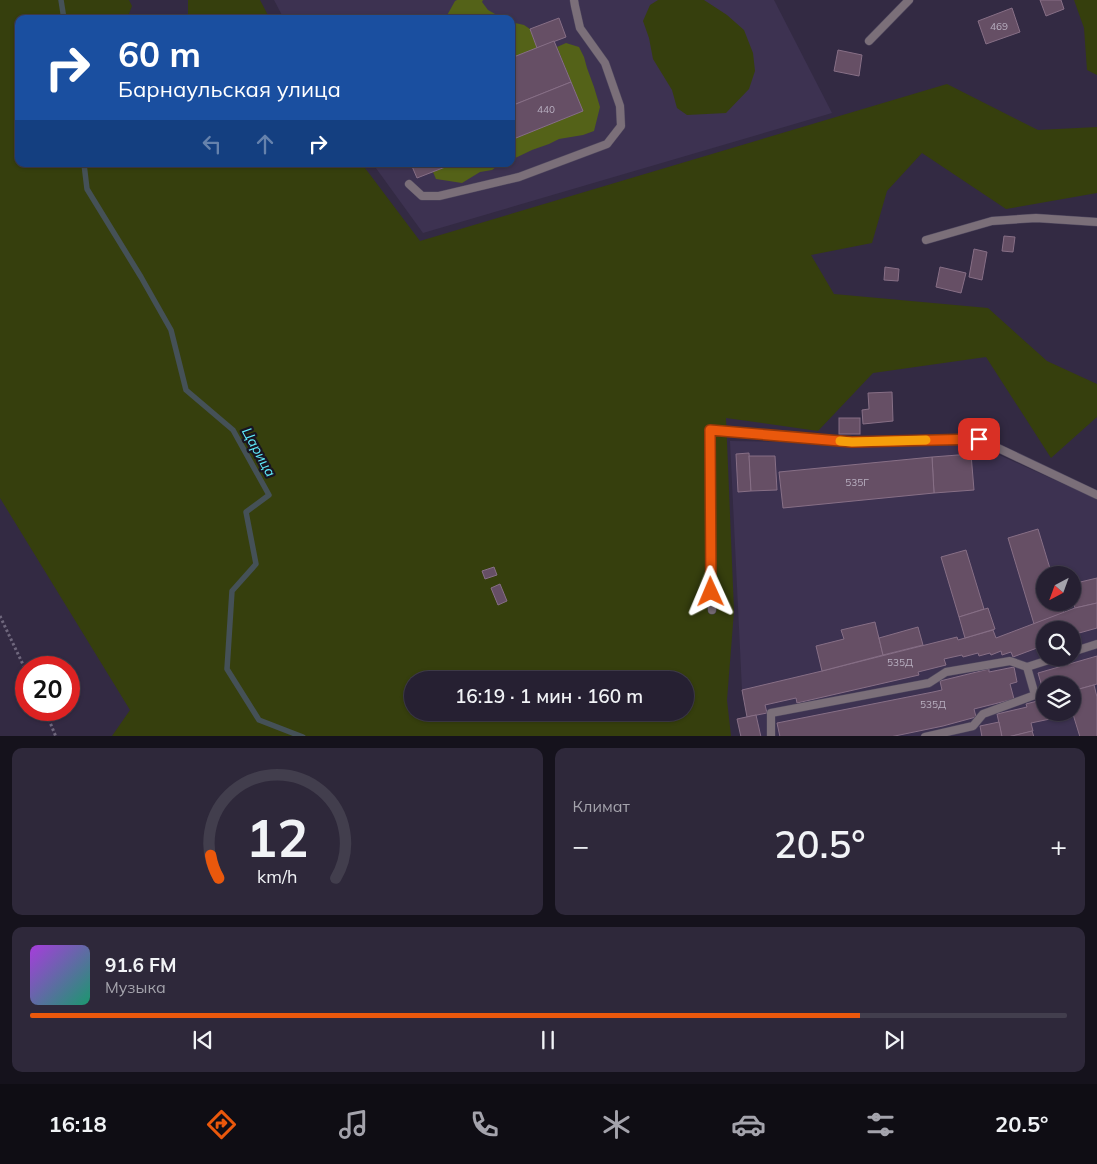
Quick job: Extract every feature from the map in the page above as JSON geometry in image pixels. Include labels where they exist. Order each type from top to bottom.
[{"type":"lane","points":[[409,184],[422,196],[439,196],[519,177],[607,144],[621,126],[620,106],[605,63],[580,28],[574,0]]},
{"type":"lane","points":[[869,41],[908,0]]},
{"type":"lane","points":[[926,240],[992,221],[1036,218],[1097,222]]},
{"type":"lane","points":[[712,610],[710,430],[852,442],[979,439],[1097,495]]},
{"type":"lane","points":[[1081,649],[1097,644]]},
{"type":"lane","points":[[771,736],[772,713],[928,683],[946,672],[1010,661],[1027,667],[1036,664]]},
{"type":"lane","points":[[925,736],[972,726],[983,714],[1035,695],[1027,667]]},
{"type":"path","points":[[0,616],[19,656]]},
{"type":"path","points":[[50,721],[56,736]]},
{"type":"shaded area","points":[[274,0],[774,0],[832,113],[423,233],[375,167],[515,167],[515,15],[282,15]]},
{"type":"shaded area","points":[[730,441],[977,445],[1097,499],[1097,736],[741,736],[737,719],[747,716],[742,690]]},
{"type":"green space","points":[[0,0],[129,0],[132,6],[129,15],[15,15],[15,167],[364,167],[420,241],[947,84],[1038,130],[1097,127],[1097,193],[1006,209],[922,153],[887,191],[872,243],[811,255],[834,294],[988,308],[1047,361],[1097,384],[1097,417],[1051,458],[986,357],[873,373],[818,431],[726,418],[734,611],[727,700],[731,736],[112,736],[130,710],[0,498]]},
{"type":"green space","points":[[188,0],[260,0],[268,15],[188,15]]},
{"type":"green space","points":[[483,0],[482,2],[488,10],[497,15],[447,15],[455,1]]},
{"type":"green space","points":[[658,0],[704,0],[727,15],[744,30],[753,53],[755,71],[749,89],[726,113],[687,115],[677,108],[672,90],[653,59],[643,21],[650,5]]},
{"type":"green space","points":[[1074,0],[1097,0],[1097,75],[1087,70],[1084,28]]},
{"type":"green space","points":[[515,23],[530,29],[537,48],[515,56]]},
{"type":"green space","points":[[566,43],[579,47],[584,57],[600,107],[594,131],[559,139],[515,158],[515,138],[583,111],[557,47]]},
{"type":"green space","points":[[446,167],[496,167],[492,170],[480,172],[462,183],[436,179],[433,172]]},
{"type":"building","points":[[1040,0],[1061,0],[1064,9],[1046,16]]},
{"type":"building","points":[[1012,8],[1020,32],[986,44],[978,21]]},
{"type":"building","points":[[559,18],[566,37],[537,48],[530,29]]},
{"type":"building","points":[[554,41],[571,82],[515,104],[515,56]]},
{"type":"building","points":[[838,50],[862,55],[859,76],[834,71]]},
{"type":"building","points":[[571,82],[583,111],[515,138],[515,104]]},
{"type":"building","points":[[412,167],[445,167],[417,178]]},
{"type":"building","points":[[1004,236],[1015,237],[1013,252],[1002,251]]},
{"type":"building","points":[[974,249],[987,252],[982,280],[969,277]]},
{"type":"building","points":[[885,267],[899,269],[898,281],[884,280]]},
{"type":"building","points":[[940,267],[966,273],[961,293],[936,287]]},
{"type":"building","points":[[892,392],[893,421],[863,424],[862,410],[869,409],[868,393]]},
{"type":"building","points":[[839,418],[860,418],[860,434],[839,434]]},
{"type":"building","points":[[749,453],[751,491],[738,492],[736,454]]},
{"type":"building","points":[[971,454],[974,490],[934,493],[932,457]]},
{"type":"building","points":[[749,456],[775,456],[777,490],[751,491]]},
{"type":"building","points":[[932,457],[934,493],[783,508],[779,472]]},
{"type":"building","points":[[1038,529],[1049,566],[1036,566],[1036,611],[1063,611],[1064,613],[1042,621],[1036,621],[1034,624],[1008,538]]},
{"type":"building","points":[[966,550],[984,609],[959,617],[941,557]]},
{"type":"building","points":[[494,567],[497,575],[485,579],[482,571]]},
{"type":"building","points":[[1097,578],[1097,603],[1081,607],[1081,582]]},
{"type":"building","points":[[500,584],[507,601],[498,605],[491,588]]},
{"type":"building","points":[[1097,603],[1097,628],[1081,632],[1081,621],[1041,621],[1067,611],[1081,611],[1081,607]]},
{"type":"building","points":[[988,608],[995,629],[965,638],[959,617]]},
{"type":"building","points":[[875,622],[883,655],[822,671],[816,646],[844,639],[841,630]]},
{"type":"building","points":[[1036,623],[1036,648],[1013,657],[1011,652],[1002,655],[1001,651],[991,655],[990,653],[979,656],[978,653],[944,659],[946,665],[918,672],[919,675],[797,703],[796,698],[765,705],[767,713],[747,717],[742,690],[957,637],[958,640],[993,630],[996,638]]},
{"type":"building","points":[[918,627],[923,645],[883,655],[879,638]]},
{"type":"building","points":[[1097,656],[1097,684],[1081,688],[1081,676],[1039,676],[1038,673],[1062,666],[1081,666],[1081,661]]},
{"type":"building","points":[[1014,667],[1017,682],[1010,684],[1014,699],[974,709],[976,717],[895,736],[780,736],[777,723],[942,690],[940,681],[989,669],[989,672]]},
{"type":"building","points":[[1094,685],[1097,697],[1097,736],[1080,736],[1075,721],[1081,721],[1081,689]]},
{"type":"building","points":[[1036,701],[1036,721],[1040,721],[1031,723],[1033,731],[1012,736],[1002,736],[997,714],[1027,707],[1026,704]]},
{"type":"building","points":[[756,715],[761,736],[741,736],[737,719]]},
{"type":"building","points":[[999,722],[1002,736],[982,736],[980,726]]},
{"type":"building","points":[[1032,731],[1034,736],[1012,736]]},
{"type":"waterway","name":"Царица","points":[[61,0],[63,15]]},
{"type":"waterway","name":"Царица","points":[[84,167],[87,189],[171,330],[186,390],[233,430],[269,495],[246,512],[256,564],[232,591],[227,669],[259,720],[300,736]]},
{"type":"slow traffic","points":[[840,441],[926,440]]},
{"type":"route","points":[[711,592],[710,430],[852,442],[979,439]]}]
